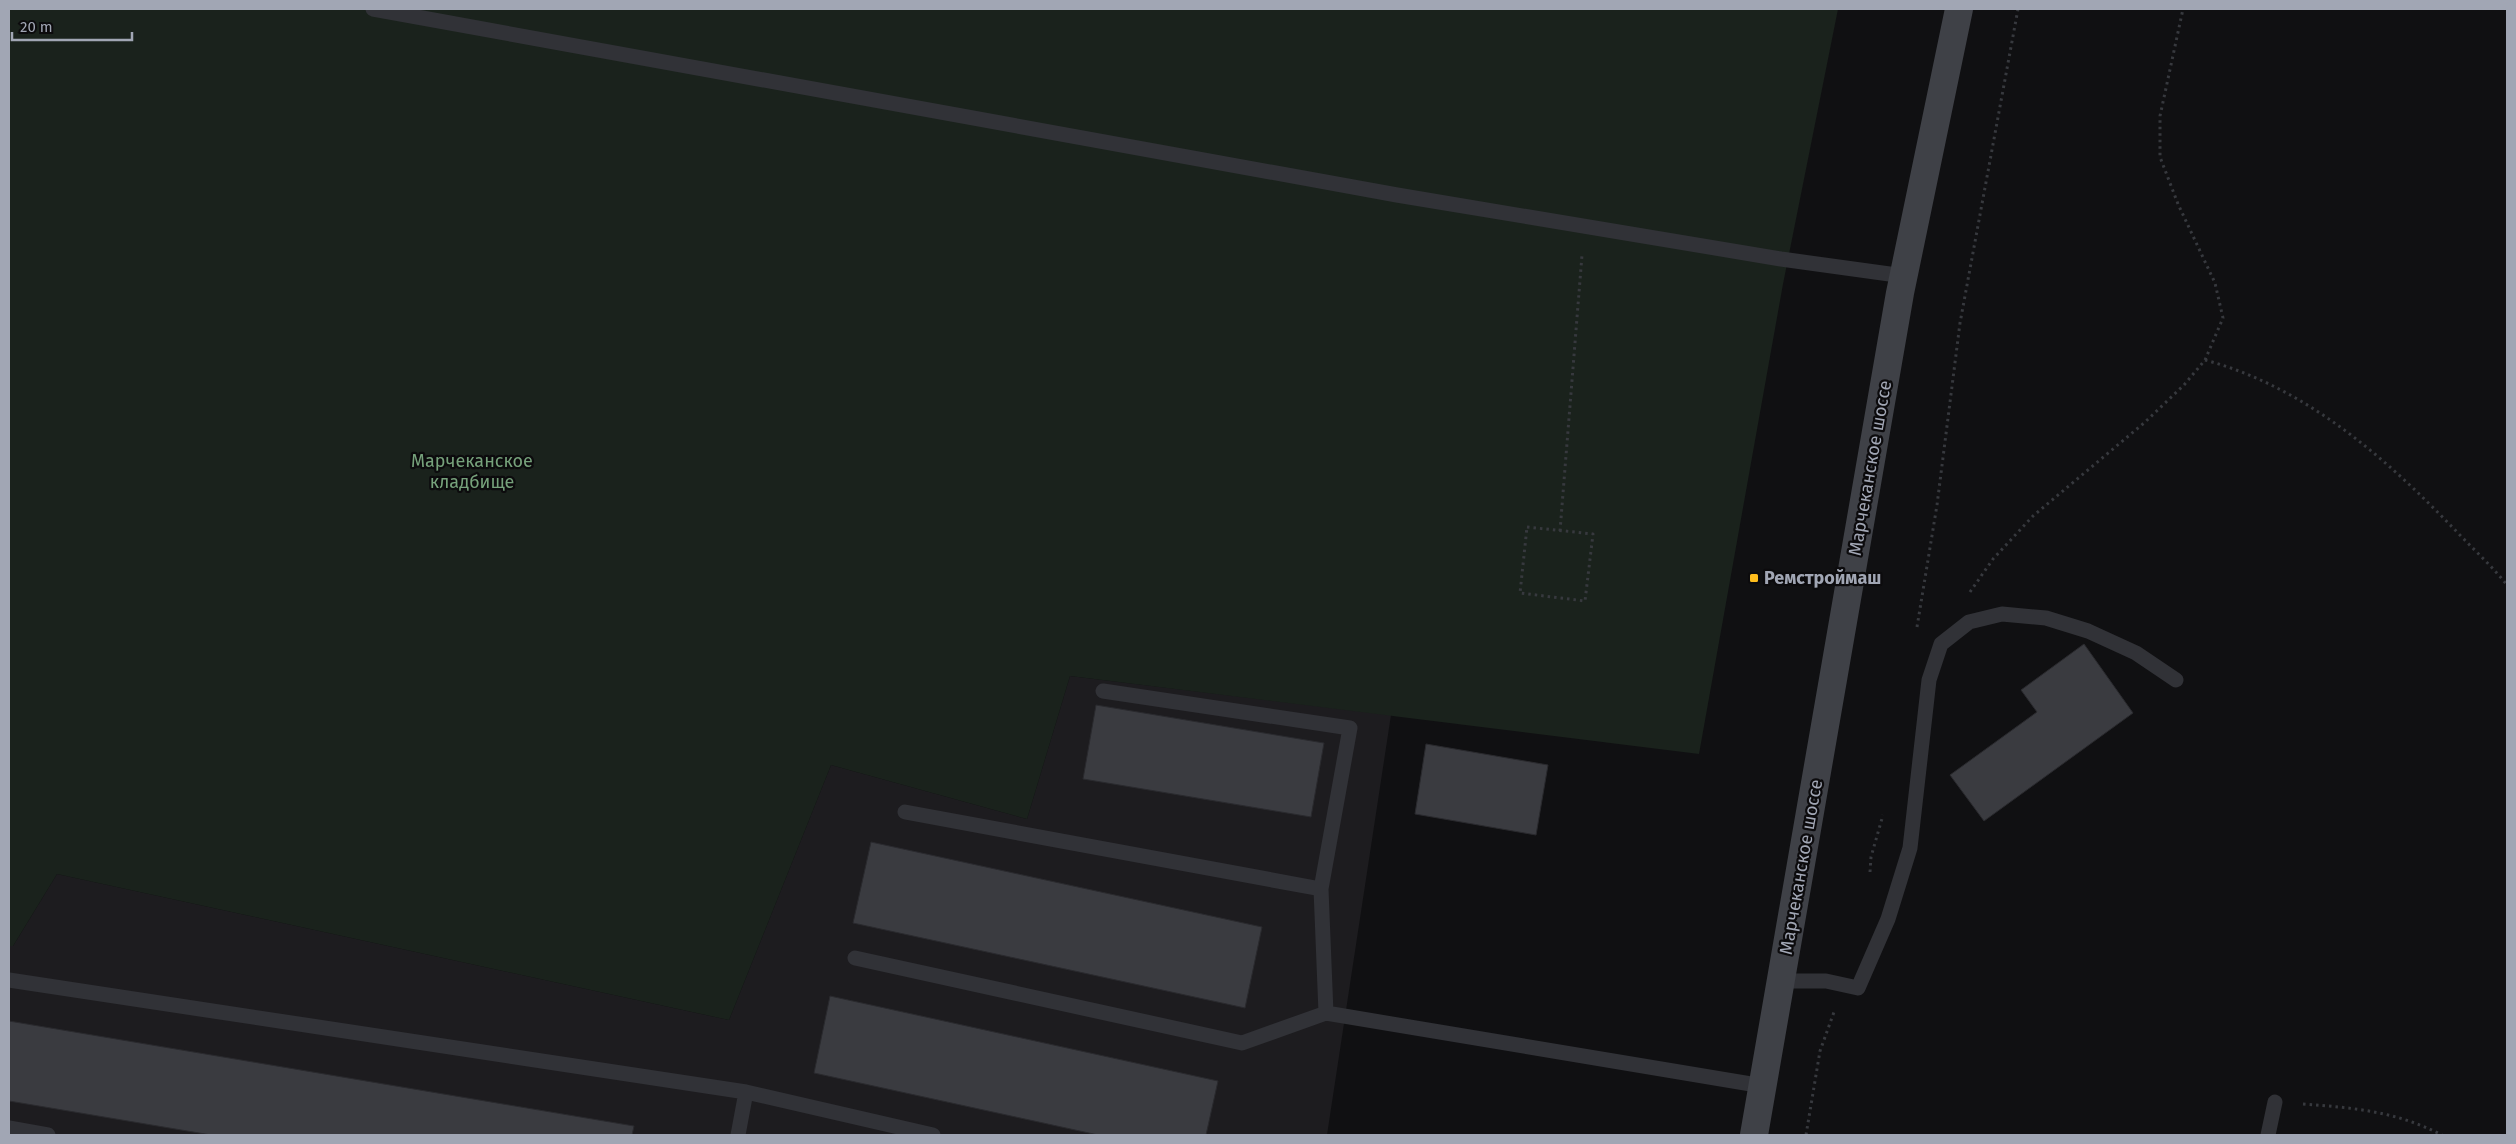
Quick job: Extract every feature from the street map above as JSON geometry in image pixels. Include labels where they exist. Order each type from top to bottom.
[{"type":"street","name":"Марчеканское шоссе","points":[[1754,1135],[1904,276],[1959,9]]},
{"type":"lane","points":[[373,9],[1368,190],[1771,258],[1904,276]]},
{"type":"lane","points":[[1781,982],[1826,981],[1858,988],[1888,919],[1910,848],[1929,680],[1941,644],[1969,622],[2002,614],[2046,618],[2088,631],[2136,653],[2176,680]]},
{"type":"lane","points":[[1103,690],[1350,728],[1321,888],[1326,1013]]},
{"type":"lane","points":[[905,812],[1321,888]]},
{"type":"lane","points":[[855,958],[1242,1043],[1326,1013],[1763,1086]]},
{"type":"lane","points":[[9,980],[746,1092],[933,1135]]},
{"type":"lane","points":[[738,1135],[746,1092]]},
{"type":"lane","points":[[2268,1135],[2275,1102]]},
{"type":"lane","points":[[9,1128],[48,1135]]},
{"type":"path","points":[[1917,629],[1936,505],[1960,323],[2018,9]]},
{"type":"path","points":[[1968,594],[1993,559],[2033,516],[2144,423],[2184,385],[2205,360],[2223,318],[2215,283],[2178,204],[2160,157],[2160,116],[2183,9]]},
{"type":"path","points":[[1560,531],[1584,227]]},
{"type":"path","points":[[2205,360],[2233,368],[2289,394],[2350,434],[2416,490],[2507,585]]},
{"type":"path","points":[[1527,527],[1560,531],[1593,534],[1585,601],[1520,593],[1527,527]]},
{"type":"path","points":[[1870,876],[1871,857],[1884,810]]},
{"type":"path","points":[[1806,1135],[1820,1051],[1844,985]]},
{"type":"path","points":[[2275,1102],[2364,1108],[2419,1124],[2442,1135]]},
{"type":"shaded area","points":[[1070,676],[1391,715],[1327,1135],[9,1135],[9,946],[13,946],[57,874],[729,1020],[831,765],[1027,819]]},
{"type":"green space","name":"Марчеканское кладбище","points":[[9,9],[1838,9],[1783,284],[1699,754],[1070,676],[1027,819],[831,765],[729,1020],[57,874],[13,946],[9,946]]},
{"type":"building","points":[[2084,644],[2133,713],[1984,821],[1950,775],[2037,712],[2021,690]]},
{"type":"building","points":[[1096,705],[1324,743],[1311,817],[1083,779]]},
{"type":"building","points":[[1426,744],[1548,765],[1536,835],[1415,814]]},
{"type":"building","points":[[871,842],[1262,927],[1245,1008],[853,923]]},
{"type":"building","points":[[830,996],[1218,1081],[1206,1135],[1098,1135],[814,1073]]},
{"type":"building","points":[[9,1021],[634,1126],[632,1135],[211,1135],[9,1101]]},
{"type":"place","name":"Ремстроймаш","points":[[1754,578]]}]
